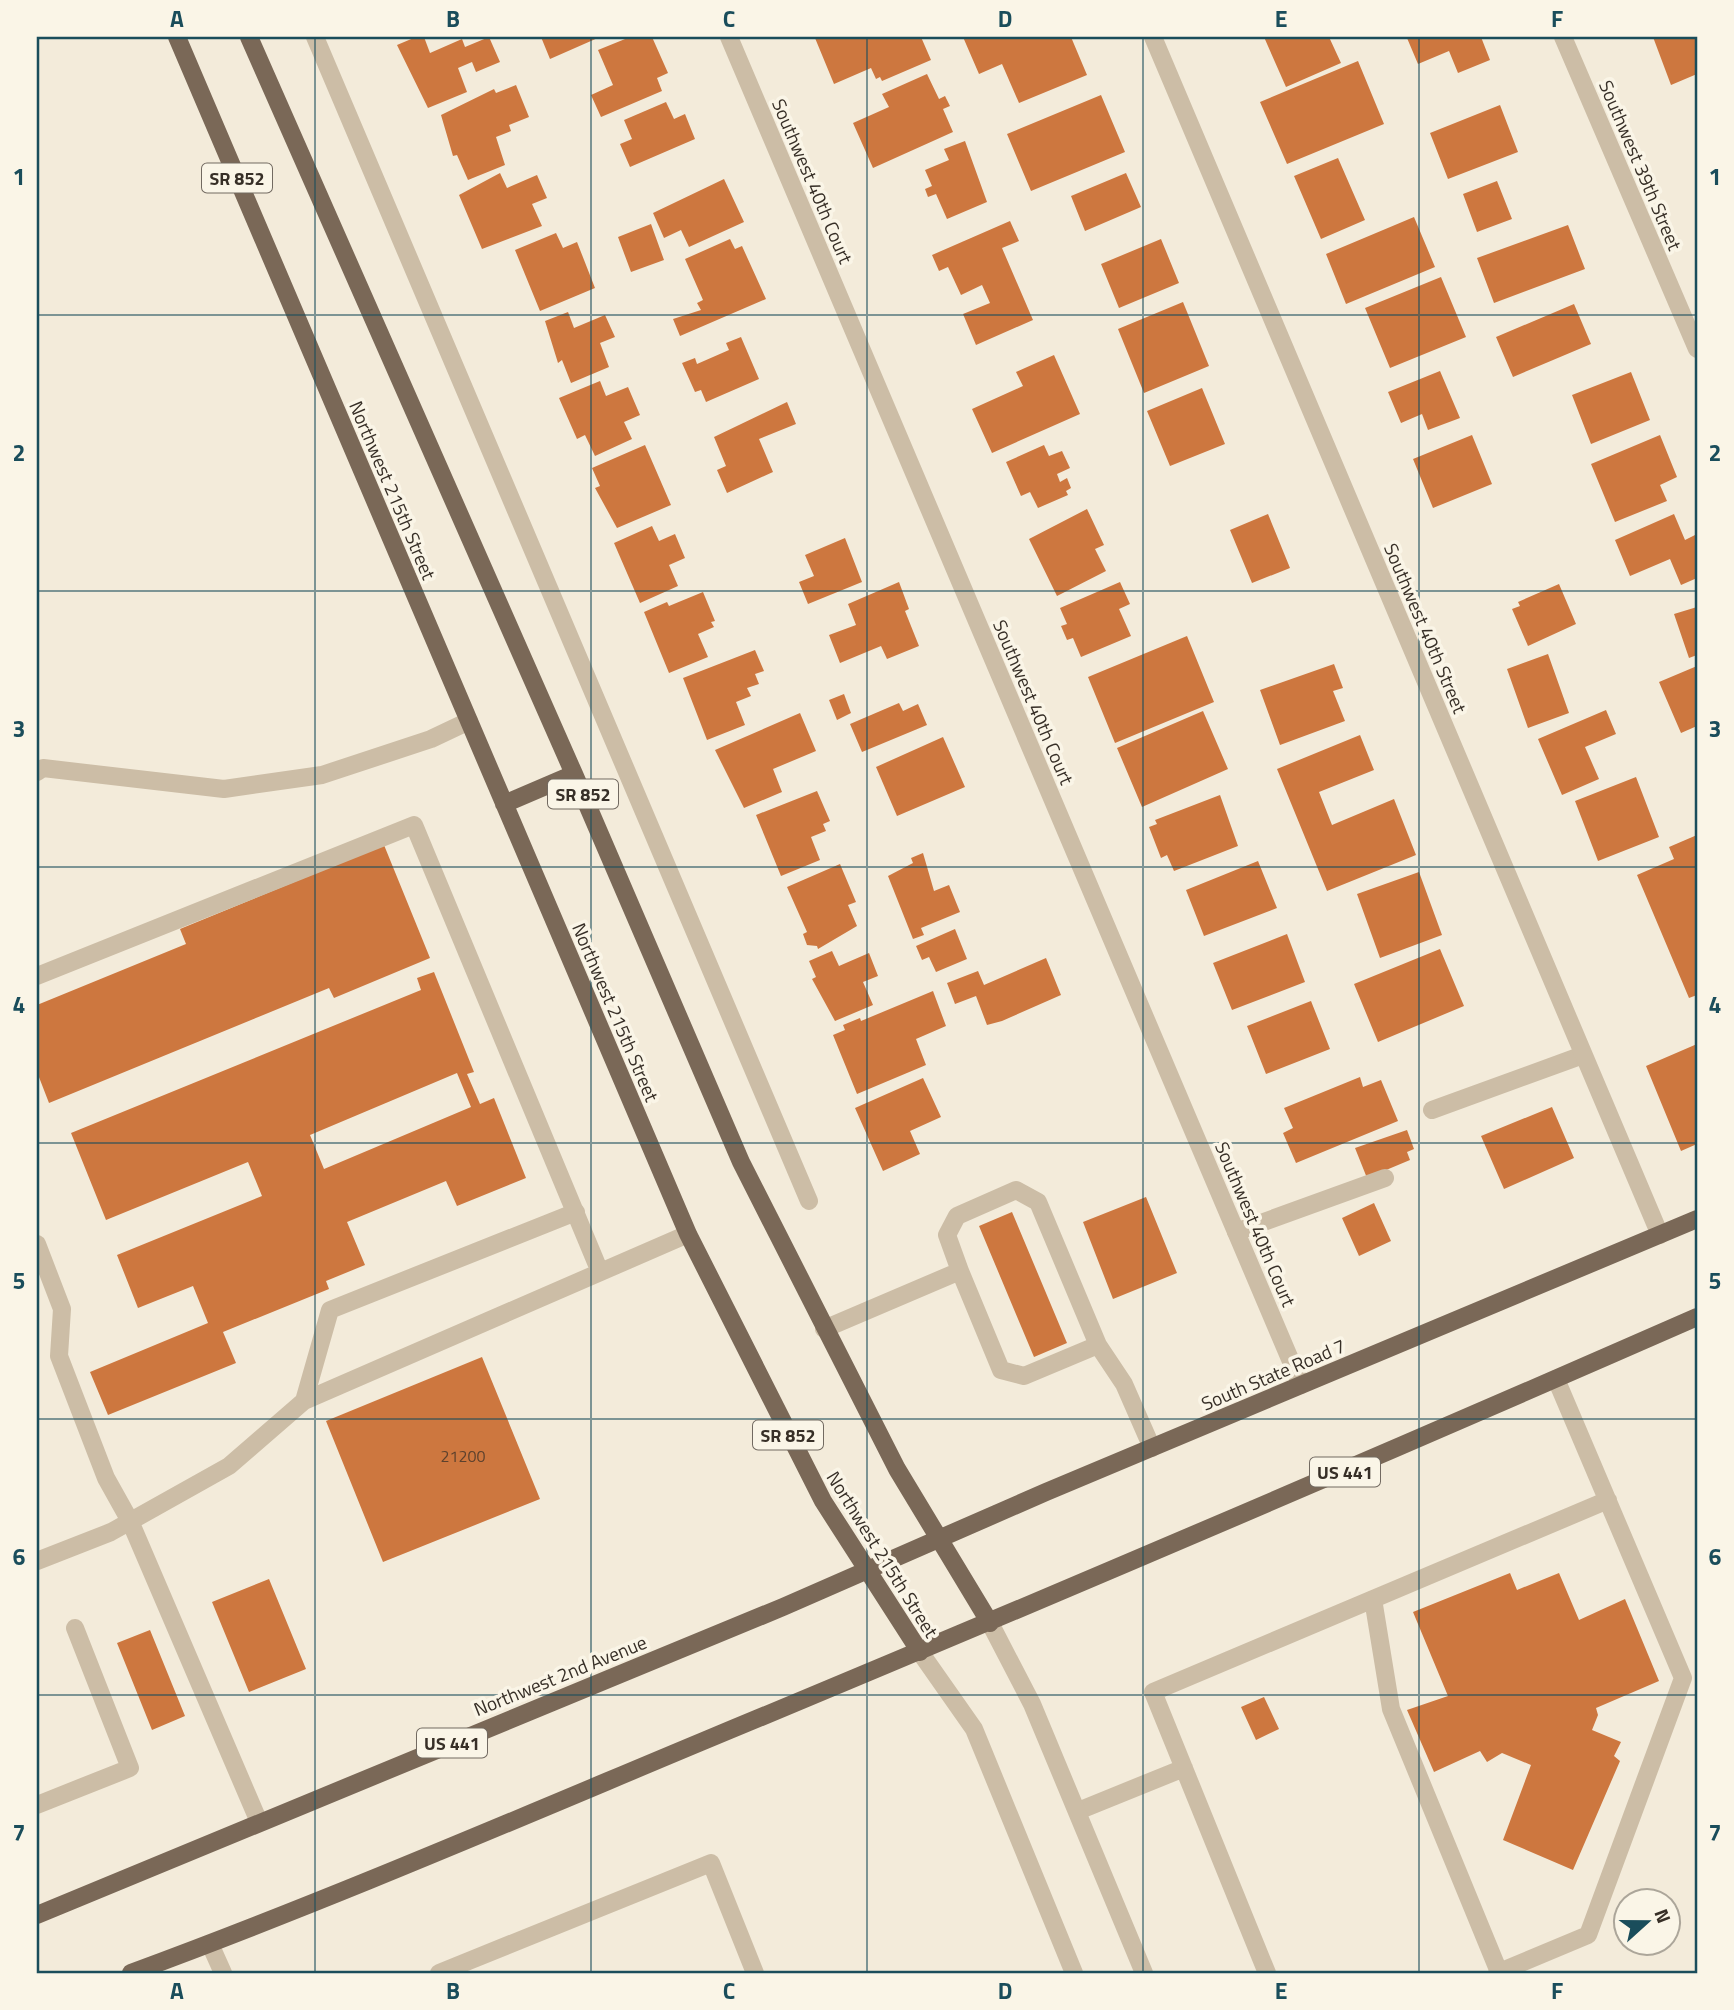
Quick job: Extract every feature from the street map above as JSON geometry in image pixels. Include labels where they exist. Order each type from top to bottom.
[{"type":"main road","name":"Northwest 215th Street","points":[[177,37],[688,1234],[817,1491],[920,1652]]},
{"type":"main road","name":"SR 852","points":[[249,37],[575,774],[741,1162],[897,1469],[990,1623]]},
{"type":"main road","points":[[504,803],[575,774]]},
{"type":"main road","name":"South State Road 7","points":[[867,1570],[1301,1384],[1697,1219]]},
{"type":"main road","name":"US 441","points":[[131,1973],[293,1913],[990,1623],[1696,1319]]},
{"type":"main road","name":"Northwest 2nd Avenue","points":[[37,1915],[867,1570]]},
{"type":"street","points":[[315,37],[809,1201]]},
{"type":"street","name":"Southwest 40th Court","points":[[729,37],[1301,1384]]},
{"type":"street","name":"Southwest 40th Street","points":[[1153,37],[1660,1235]]},
{"type":"street","name":"Southwest 39th Street","points":[[1563,37],[1697,349]]},
{"type":"street","points":[[39,769],[225,789],[322,775],[430,740],[469,720]]},
{"type":"street","points":[[37,976],[414,825],[600,1272]]},
{"type":"street","points":[[1432,1110],[1583,1055]]},
{"type":"street","points":[[1236,1231],[1385,1178]]},
{"type":"street","points":[[1098,1345],[1024,1376],[1001,1370],[947,1235],[957,1216],[1016,1190],[1038,1202],[1098,1345],[1124,1384],[1152,1448]]},
{"type":"street","points":[[304,1401],[330,1310],[576,1212]]},
{"type":"street","points":[[37,1561],[130,1521],[229,1466],[304,1401],[688,1234]]},
{"type":"street","points":[[37,1244],[62,1309],[59,1356],[106,1478],[130,1521],[259,1822]]},
{"type":"street","points":[[824,1329],[960,1271]]},
{"type":"street","points":[[1373,1599],[1391,1709],[1498,1973],[1588,1935],[1683,1678],[1556,1379]]},
{"type":"street","points":[[1267,1973],[1153,1692],[1608,1500]]},
{"type":"street","points":[[990,1623],[1032,1704],[1144,1973]]},
{"type":"street","points":[[37,1805],[130,1768],[75,1628]]},
{"type":"street","name":"Northwest 215th Street","points":[[920,1652],[974,1729],[1074,1973]]},
{"type":"street","points":[[1078,1811],[1184,1768]]},
{"type":"street","points":[[439,1973],[711,1863],[755,1973]]},
{"type":"street","points":[[210,1944],[223,1973]]},
{"type":"building","points":[[416,37],[424,37],[430,53],[462,39],[465,47],[489,37],[500,62],[476,72],[472,62],[458,68],[467,92],[428,108],[397,45]]},
{"type":"building","points":[[541,37],[600,37],[550,59]]},
{"type":"building","points":[[630,37],[652,37],[668,73],[657,78],[662,91],[601,117],[591,95],[613,85],[598,50]]},
{"type":"building","points":[[921,37],[931,60],[882,81],[880,77],[876,79],[871,68],[834,84],[815,38]]},
{"type":"building","points":[[963,37],[1071,37],[1087,75],[1019,103],[1002,64],[979,74]]},
{"type":"building","points":[[1264,37],[1329,37],[1341,63],[1286,87]]},
{"type":"building","points":[[1481,37],[1490,60],[1458,73],[1449,51],[1418,64],[1407,38]]},
{"type":"building","points":[[1653,37],[1697,37],[1697,74],[1671,85]]},
{"type":"building","points":[[1358,61],[1384,124],[1287,164],[1260,102]]},
{"type":"building","points":[[927,74],[939,99],[945,96],[950,106],[943,109],[953,132],[873,168],[853,123],[889,107],[882,94]]},
{"type":"building","points":[[516,85],[529,117],[509,125],[511,131],[496,137],[505,165],[468,180],[457,155],[453,156],[441,115],[494,89],[496,93]]},
{"type":"building","points":[[1101,95],[1125,152],[1031,191],[1007,134]]},
{"type":"building","points":[[666,102],[674,119],[685,114],[695,139],[630,167],[620,144],[632,139],[624,120]]},
{"type":"building","points":[[1500,105],[1518,152],[1448,179],[1430,133]]},
{"type":"building","points":[[965,141],[987,202],[947,219],[936,194],[928,197],[925,189],[932,186],[925,170],[949,160],[944,149]]},
{"type":"building","points":[[1338,158],[1365,220],[1321,239],[1294,176]]},
{"type":"building","points":[[500,173],[507,188],[537,175],[547,198],[532,204],[542,226],[482,249],[459,195]]},
{"type":"building","points":[[1126,173],[1141,207],[1085,231],[1071,196]]},
{"type":"building","points":[[724,179],[744,222],[689,247],[681,230],[664,238],[653,213]]},
{"type":"building","points":[[1497,181],[1512,219],[1477,232],[1463,194]]},
{"type":"building","points":[[1414,217],[1435,267],[1346,304],[1326,254]]},
{"type":"building","points":[[1010,221],[1019,241],[1002,248],[1033,320],[976,345],[963,314],[990,303],[982,285],[961,295],[948,267],[939,271],[932,255]]},
{"type":"building","points":[[651,224],[664,260],[631,272],[618,237]]},
{"type":"building","points":[[1568,225],[1585,269],[1494,303],[1477,258]]},
{"type":"building","points":[[556,233],[563,248],[577,242],[595,288],[540,311],[515,250]]},
{"type":"building","points":[[730,239],[735,249],[742,246],[766,299],[680,336],[673,319],[701,310],[697,303],[703,300],[685,259]]},
{"type":"building","points":[[1161,239],[1179,283],[1119,308],[1101,264]]},
{"type":"building","points":[[1441,277],[1466,337],[1390,368],[1365,308]]},
{"type":"building","points":[[1183,302],[1209,366],[1144,393],[1118,329]]},
{"type":"building","points":[[1574,304],[1591,344],[1513,377],[1496,337]]},
{"type":"building","points":[[568,312],[574,328],[605,315],[615,337],[600,343],[609,367],[571,383],[562,360],[558,363],[545,321]]},
{"type":"building","points":[[741,337],[759,379],[706,402],[701,390],[695,392],[682,363],[695,358],[697,364],[729,350],[726,343]]},
{"type":"building","points":[[1054,355],[1080,414],[992,453],[972,409],[1023,386],[1016,372]]},
{"type":"building","points":[[1440,371],[1460,418],[1428,430],[1422,414],[1401,423],[1388,392]]},
{"type":"building","points":[[1631,372],[1650,420],[1591,444],[1572,395]]},
{"type":"building","points":[[600,381],[606,396],[628,387],[640,415],[624,422],[632,439],[595,456],[585,435],[577,439],[559,398]]},
{"type":"building","points":[[1202,388],[1225,444],[1170,466],[1147,411]]},
{"type":"building","points":[[787,402],[796,424],[759,439],[773,472],[727,493],[717,470],[726,466],[714,437]]},
{"type":"building","points":[[1472,435],[1492,484],[1433,508],[1413,459]]},
{"type":"building","points":[[1660,435],[1677,477],[1660,485],[1667,501],[1615,522],[1591,464]]},
{"type":"building","points":[[645,445],[671,505],[617,528],[595,488],[600,486],[592,468]]},
{"type":"building","points":[[1044,445],[1049,456],[1062,451],[1070,468],[1057,474],[1060,482],[1067,478],[1071,488],[1066,491],[1068,495],[1038,508],[1030,492],[1021,496],[1006,462]]},
{"type":"building","points":[[1087,509],[1104,545],[1095,549],[1106,571],[1057,596],[1029,539]]},
{"type":"building","points":[[1268,514],[1290,568],[1252,583],[1230,530]]},
{"type":"building","points":[[1674,514],[1685,540],[1697,534],[1697,578],[1681,585],[1670,559],[1630,576],[1615,540]]},
{"type":"building","points":[[652,526],[659,541],[675,534],[685,558],[669,565],[678,586],[640,603],[614,543]]},
{"type":"building","points":[[845,538],[862,582],[808,604],[799,582],[814,576],[805,555]]},
{"type":"building","points":[[899,582],[909,609],[905,611],[919,646],[887,659],[881,646],[840,663],[829,635],[856,625],[848,604]]},
{"type":"building","points":[[1120,582],[1130,604],[1119,609],[1131,636],[1081,657],[1073,638],[1067,640],[1061,626],[1067,624],[1060,608]]},
{"type":"building","points":[[1559,584],[1576,624],[1528,646],[1512,609],[1520,606],[1518,602]]},
{"type":"building","points":[[703,592],[715,621],[711,622],[714,627],[698,634],[708,657],[669,673],[644,612],[667,602],[669,606]]},
{"type":"building","points":[[1697,607],[1697,655],[1689,658],[1674,614]]},
{"type":"building","points":[[1187,636],[1214,702],[1115,743],[1088,677]]},
{"type":"building","points":[[755,650],[764,671],[755,674],[759,684],[747,688],[751,696],[736,702],[745,725],[707,740],[683,678]]},
{"type":"building","points":[[1548,654],[1569,713],[1528,728],[1507,669]]},
{"type":"building","points":[[1334,664],[1343,688],[1333,691],[1345,721],[1280,745],[1260,690]]},
{"type":"building","points":[[1697,666],[1697,726],[1681,733],[1659,682]]},
{"type":"building","points":[[844,694],[851,713],[837,720],[829,700]]},
{"type":"building","points":[[899,703],[903,711],[918,704],[927,725],[862,752],[850,724]]},
{"type":"building","points":[[1606,710],[1616,734],[1585,747],[1599,779],[1562,795],[1538,739]]},
{"type":"building","points":[[1203,711],[1228,769],[1142,807],[1117,748]]},
{"type":"building","points":[[800,713],[816,751],[773,769],[782,792],[744,808],[715,750]]},
{"type":"building","points":[[1360,735],[1374,770],[1319,792],[1332,825],[1394,799],[1416,855],[1327,891],[1277,769]]},
{"type":"building","points":[[943,737],[965,787],[897,816],[876,767]]},
{"type":"building","points":[[1636,777],[1659,837],[1598,861],[1575,801]]},
{"type":"building","points":[[817,791],[830,821],[823,824],[826,831],[811,837],[820,860],[781,876],[756,815]]},
{"type":"building","points":[[1220,795],[1238,846],[1174,871],[1167,855],[1161,858],[1149,827],[1157,824],[1155,820]]},
{"type":"building","points":[[1697,835],[1697,995],[1689,998],[1637,875],[1674,859],[1669,847]]},
{"type":"building","points":[[384,845],[430,958],[334,998],[329,988],[49,1103],[37,1072],[37,1005],[186,944],[180,929]]},
{"type":"building","points":[[923,853],[934,891],[949,885],[960,912],[921,928],[924,935],[913,939],[888,876],[913,863],[911,858]]},
{"type":"building","points":[[1258,861],[1277,908],[1204,936],[1186,890]]},
{"type":"building","points":[[840,864],[856,902],[848,905],[857,926],[818,949],[817,946],[807,945],[803,934],[807,932],[787,887]]},
{"type":"building","points":[[1419,872],[1442,935],[1380,958],[1357,894]]},
{"type":"building","points":[[955,929],[967,959],[936,972],[929,957],[922,960],[916,946]]},
{"type":"building","points":[[1287,934],[1305,982],[1232,1010],[1213,963]]},
{"type":"building","points":[[1440,949],[1464,1006],[1378,1042],[1354,984]]},
{"type":"building","points":[[832,951],[839,966],[869,953],[878,976],[863,982],[873,1005],[835,1021],[812,979],[816,977],[809,961]]},
{"type":"building","points":[[1046,958],[1061,995],[987,1025],[976,996],[955,1004],[947,983],[978,971],[984,985]]},
{"type":"building","points":[[434,972],[474,1072],[467,1074],[480,1104],[494,1098],[526,1178],[457,1206],[446,1181],[347,1222],[365,1265],[326,1281],[329,1289],[223,1332],[236,1363],[108,1415],[90,1372],[208,1323],[193,1286],[138,1308],[117,1255],[262,1196],[248,1162],[106,1220],[71,1133],[421,990],[417,978]],"holes":[[[457,1073],[471,1107],[324,1169],[310,1135]]]},
{"type":"building","points":[[933,991],[946,1026],[916,1039],[926,1065],[857,1094],[833,1035],[845,1030],[843,1025],[860,1018],[861,1021]]},
{"type":"building","points":[[1311,1001],[1330,1049],[1266,1074],[1247,1026]]},
{"type":"building","points":[[1697,1044],[1697,1144],[1681,1151],[1646,1066]]},
{"type":"building","points":[[1360,1077],[1363,1087],[1381,1080],[1398,1121],[1296,1163],[1283,1133],[1293,1128],[1284,1108]]},
{"type":"building","points":[[923,1078],[941,1117],[910,1131],[920,1154],[883,1171],[855,1108]]},
{"type":"building","points":[[1552,1107],[1574,1158],[1504,1189],[1481,1136]]},
{"type":"building","points":[[1407,1130],[1414,1149],[1407,1152],[1410,1160],[1367,1178],[1355,1148]]},
{"type":"building","points":[[1146,1197],[1177,1273],[1113,1299],[1083,1222]]},
{"type":"building","points":[[1374,1203],[1391,1241],[1359,1256],[1342,1218]]},
{"type":"building","points":[[1012,1212],[1067,1343],[1034,1357],[979,1226]]},
{"type":"building","points":[[482,1357],[540,1499],[383,1562],[326,1421]]},
{"type":"building","points":[[1510,1573],[1517,1590],[1559,1573],[1579,1620],[1625,1599],[1659,1681],[1596,1708],[1598,1715],[1592,1730],[1621,1742],[1614,1756],[1620,1761],[1573,1870],[1503,1840],[1531,1765],[1502,1753],[1487,1762],[1480,1751],[1434,1772],[1407,1710],[1448,1696],[1413,1612]]},
{"type":"building","points":[[269,1579],[306,1669],[249,1692],[212,1602]]},
{"type":"building","points":[[150,1630],[185,1716],[152,1730],[117,1643]]},
{"type":"building","points":[[1264,1697],[1279,1729],[1256,1740],[1241,1707]]}]
